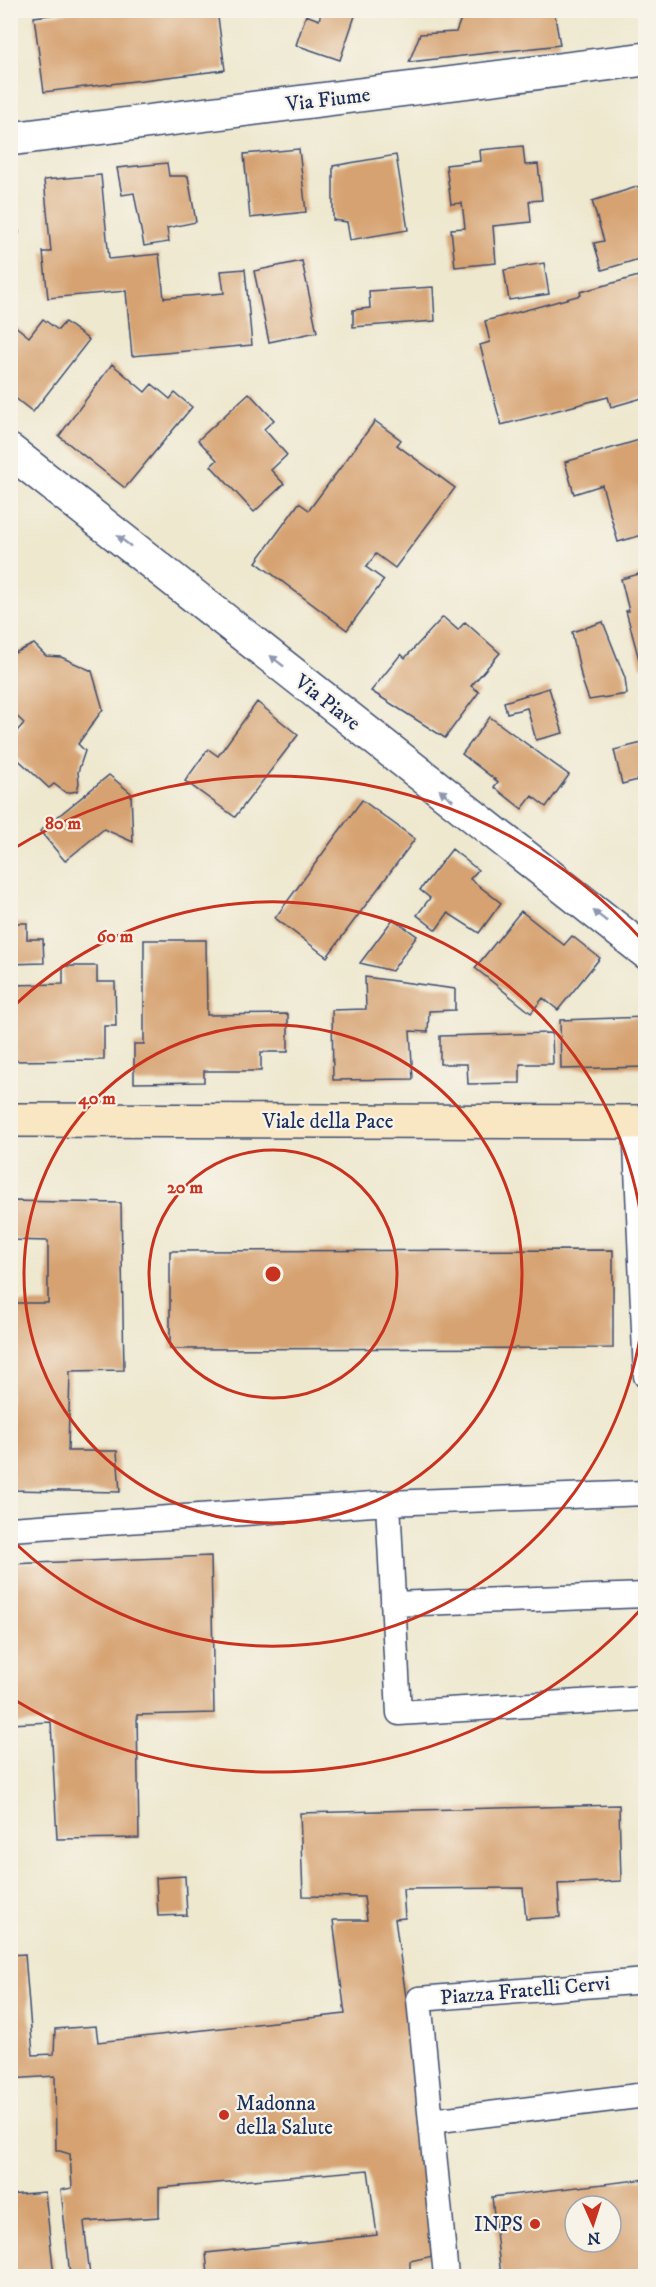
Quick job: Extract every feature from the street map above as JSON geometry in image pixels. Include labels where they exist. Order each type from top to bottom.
[{"type":"street","name":"Via Fiume","points":[[10,139],[645,59]]},
{"type":"street","name":"Via Piave","points":[[10,451],[645,952]]},
{"type":"street","name":"Viale della Pace","points":[[10,1120],[640,1122]]},
{"type":"lane","points":[[640,1122],[645,1376]]},
{"type":"lane","points":[[10,1529],[388,1503],[645,1493]]},
{"type":"lane","points":[[388,1503],[399,1713],[645,1698]]},
{"type":"lane","points":[[393,1604],[645,1595]]},
{"type":"lane","name":"Piazza Fratelli Cervi","points":[[446,2277],[419,1999],[645,1980]]},
{"type":"lane","points":[[431,2121],[645,2095]]},
{"type":"building","points":[[89,10],[217,10],[225,70],[44,92],[34,17]]},
{"type":"building","points":[[322,10],[357,10],[340,60],[296,45],[306,15],[319,20]]},
{"type":"building","points":[[464,10],[554,10],[560,45],[409,62],[420,34],[456,32]]},
{"type":"building","points":[[523,146],[525,165],[538,164],[542,200],[529,201],[531,222],[493,226],[496,263],[455,267],[451,229],[465,228],[462,203],[451,204],[446,165],[481,161],[480,150]]},
{"type":"building","points":[[299,149],[306,212],[250,218],[244,154]]},
{"type":"building","points":[[396,155],[408,230],[350,240],[347,222],[333,220],[333,166]]},
{"type":"building","points":[[167,163],[169,176],[188,176],[196,222],[167,228],[169,242],[144,246],[134,193],[122,195],[117,168]]},
{"type":"building","points":[[101,175],[109,259],[159,254],[164,298],[224,293],[221,271],[245,269],[252,345],[132,356],[126,291],[48,298],[43,252],[51,252],[44,180]]},
{"type":"building","points":[[10,183],[19,233],[13,236],[12,256],[10,255]]},
{"type":"building","points":[[646,184],[646,257],[602,270],[594,243],[604,241],[592,201]]},
{"type":"building","points":[[302,261],[317,332],[269,342],[254,271]]},
{"type":"building","points":[[544,263],[549,294],[509,300],[504,270]]},
{"type":"building","points":[[646,274],[646,397],[611,407],[608,397],[501,425],[480,345],[490,342],[485,321],[581,295],[580,292]]},
{"type":"building","points":[[433,287],[435,321],[353,327],[353,310],[370,308],[369,291]]},
{"type":"building","points":[[43,319],[58,330],[65,322],[89,340],[33,412],[10,394],[10,330],[14,325],[29,337]]},
{"type":"building","points":[[112,364],[145,392],[152,384],[170,399],[175,393],[192,407],[125,488],[59,436]]},
{"type":"building","points":[[249,393],[274,420],[264,429],[287,455],[271,470],[284,484],[254,512],[211,466],[217,460],[198,440]]},
{"type":"building","points":[[375,421],[401,440],[397,445],[455,488],[395,568],[376,554],[366,567],[384,580],[347,630],[256,562],[299,503],[309,510]]},
{"type":"building","points":[[646,438],[646,534],[618,542],[602,485],[574,494],[565,462]]},
{"type":"building","points":[[646,572],[646,666],[641,667],[626,611],[629,611],[621,579]]},
{"type":"building","points":[[443,617],[458,630],[465,622],[500,653],[471,686],[479,692],[445,738],[371,691],[401,654],[405,658]]},
{"type":"building","points":[[603,622],[625,678],[627,694],[589,700],[582,680],[572,632]]},
{"type":"building","points":[[34,644],[46,656],[61,657],[92,671],[103,709],[78,744],[85,751],[78,772],[77,791],[66,793],[54,784],[49,788],[10,752],[10,739],[24,723],[10,710],[10,655]]},
{"type":"building","points":[[549,688],[563,733],[536,740],[527,708],[507,713],[504,702]]},
{"type":"building","points":[[257,702],[298,735],[235,817],[185,781],[208,749],[218,756]]},
{"type":"building","points":[[490,717],[569,775],[546,807],[532,796],[522,809],[494,787],[498,782],[462,754]]},
{"type":"building","points":[[646,742],[646,778],[622,784],[614,750]]},
{"type":"building","points":[[109,775],[131,793],[133,842],[104,829],[65,861],[40,831]]},
{"type":"building","points":[[362,800],[415,839],[327,957],[275,918]]},
{"type":"building","points":[[452,849],[478,870],[470,879],[501,903],[479,933],[448,913],[436,930],[417,915],[430,898],[420,890]]},
{"type":"building","points":[[521,911],[564,945],[572,936],[600,958],[558,1010],[543,998],[531,1013],[475,968]]},
{"type":"building","points":[[393,919],[417,936],[392,971],[360,963]]},
{"type":"building","points":[[10,923],[27,923],[27,939],[43,939],[44,963],[10,964]]},
{"type":"building","points":[[144,940],[206,940],[207,1015],[288,1014],[288,1052],[261,1052],[261,1071],[204,1071],[204,1082],[134,1083],[134,1044],[144,1044]]},
{"type":"building","points":[[63,966],[97,966],[97,982],[115,982],[116,1026],[104,1026],[104,1060],[10,1061],[10,985],[63,984]]},
{"type":"building","points":[[365,977],[455,989],[455,1010],[429,1011],[428,1032],[410,1031],[413,1079],[333,1080],[332,1010],[366,1009]]},
{"type":"building","points":[[646,1017],[646,1067],[561,1069],[560,1020]]},
{"type":"building","points":[[552,1033],[553,1064],[520,1064],[520,1083],[468,1084],[467,1064],[440,1064],[440,1036]]},
{"type":"building","points":[[10,1201],[121,1203],[124,1370],[70,1371],[68,1451],[117,1451],[120,1492],[10,1490],[10,1303],[48,1303],[48,1241],[10,1240]]},
{"type":"building","points":[[613,1250],[613,1348],[170,1349],[170,1251]]},
{"type":"building","points":[[211,1556],[214,1713],[137,1715],[139,1838],[57,1839],[51,1722],[10,1724],[10,1564]]},
{"type":"building","points":[[619,1805],[621,1881],[558,1884],[560,1917],[526,1919],[523,1888],[403,1889],[405,1918],[395,1919],[442,2254],[410,2261],[410,2276],[208,2276],[206,2253],[377,2235],[368,2170],[159,2188],[159,2217],[84,2222],[90,2276],[70,2276],[61,2190],[72,2188],[70,2154],[56,2150],[55,2076],[10,2079],[10,1955],[25,1954],[33,2055],[54,2054],[55,2029],[96,2026],[98,2042],[345,2014],[333,1920],[367,1920],[364,1897],[303,1896],[300,1813]]},
{"type":"building","points":[[185,1876],[187,1915],[158,1916],[156,1878]]},
{"type":"building","name":"INPS","points":[[646,2179],[646,2276],[501,2276],[492,2197]]},
{"type":"building","points":[[45,2192],[54,2276],[10,2276],[10,2195]]},
{"type":"place","name":"Madonna della Salute","points":[[224,2115]]},
{"type":"place","name":"INPS","points":[[535,2224]]}]
